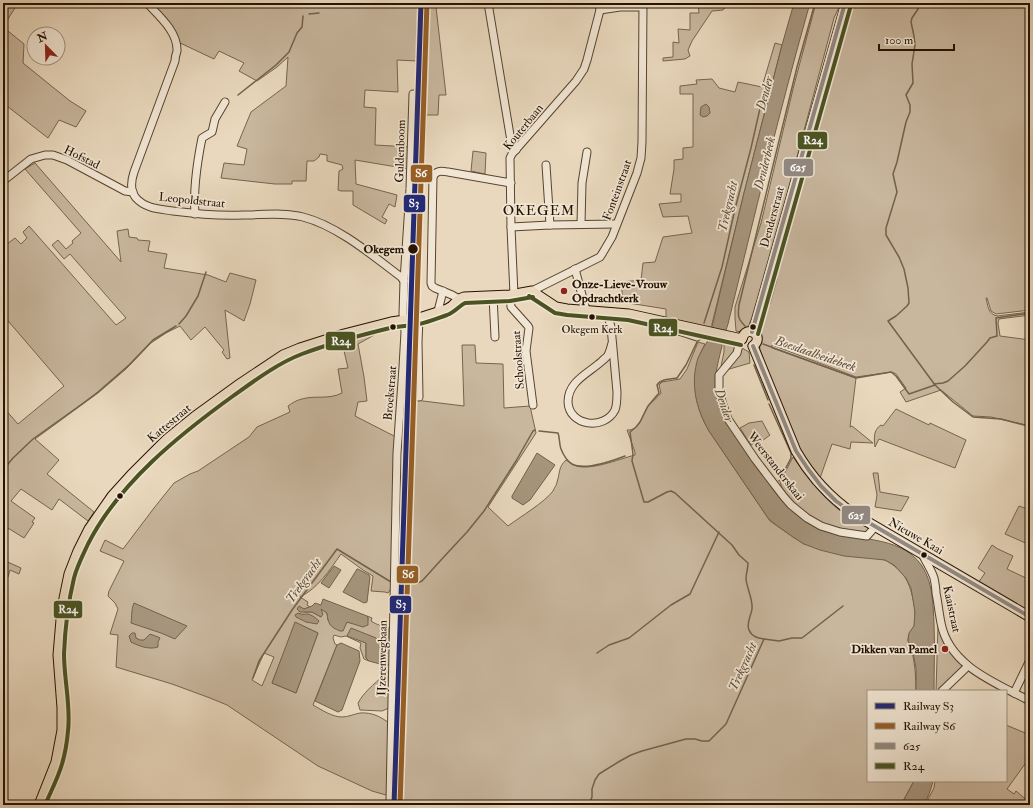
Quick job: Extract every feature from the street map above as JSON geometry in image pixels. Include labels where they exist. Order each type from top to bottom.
[{"type":"main road","points":[[458,299],[464,297],[512,295],[532,291],[556,307],[628,314],[742,339]]},
{"type":"main road","name":"Kattestraat","points":[[39,805],[56,762],[62,730],[58,655],[62,608],[69,574],[89,528],[112,496],[130,475],[167,439],[194,417],[283,355],[344,334],[391,322],[419,318],[452,306],[458,299]]},
{"type":"main road","points":[[752,332],[745,333],[742,339],[746,346],[753,346]]},
{"type":"main road","name":"Nieuwe Kaai","points":[[752,332],[758,339],[753,346],[796,451],[805,467],[818,484],[834,500],[854,514],[921,552],[931,566],[1030,617]]},
{"type":"street","points":[[133,192],[131,188],[134,172],[177,52],[176,44],[170,31],[147,3]]},
{"type":"street","points":[[488,3],[511,141],[516,150]]},
{"type":"street","name":"Denderstraat","points":[[752,332],[844,3]]},
{"type":"street","name":"Kouterbaan","points":[[512,295],[510,158],[576,81],[584,69],[588,60],[599,6],[620,7],[642,5]]},
{"type":"street","name":"Fonteinstraat","points":[[532,291],[600,257],[612,237],[637,173],[641,158],[642,142],[642,5]]},
{"type":"street","name":"Guldenboom","points":[[404,281],[410,189],[413,94]]},
{"type":"street","points":[[195,214],[194,186],[202,138],[212,132],[215,119],[226,102]]},
{"type":"street","points":[[581,224],[582,183],[587,152]]},
{"type":"street","name":"Hofstad","points":[[3,181],[31,159],[45,155],[53,155],[67,160],[125,191],[133,192]]},
{"type":"street","points":[[546,165],[550,225]]},
{"type":"street","points":[[458,299],[432,286],[431,283],[430,260],[432,184],[434,174],[439,171],[448,172],[511,183]]},
{"type":"street","name":"Leopoldstraat","points":[[133,192],[136,197],[146,206],[155,208],[220,216],[284,215],[312,220],[340,233],[365,249],[402,277],[404,281]]},
{"type":"street","points":[[510,228],[550,225],[616,224]]},
{"type":"street","points":[[575,270],[586,310]]},
{"type":"street","points":[[404,281],[404,320]]},
{"type":"street","points":[[438,311],[443,291]]},
{"type":"street","name":"Schoolstraat","points":[[512,295],[511,307],[529,328],[526,351],[533,405]]},
{"type":"street","points":[[493,296],[495,338]]},
{"type":"street","points":[[610,312],[617,392],[616,409],[605,421],[596,424],[586,423],[576,418],[571,413],[568,406],[569,394],[576,382],[608,355],[612,343]]},
{"type":"street","points":[[419,318],[419,397]]},
{"type":"street","points":[[647,318],[654,323],[697,337]]},
{"type":"street","name":"Broekstraat","points":[[397,468],[399,420],[404,367],[404,320]]},
{"type":"street","name":"Weerstanderskaai","points":[[742,339],[737,352],[720,375],[720,389],[722,402],[728,419],[755,459],[791,505],[815,523],[840,532],[867,536],[875,527]]},
{"type":"street","name":"IJzerenwegbaan","points":[[390,800],[397,468]]},
{"type":"street","name":"Kaaistraat","points":[[931,566],[942,626],[944,633],[952,647],[968,666],[982,676],[1030,701]]},
{"type":"street","points":[[1014,693],[1030,660]]},
{"type":"street","points":[[943,690],[968,666]]},
{"type":"shaded area","points":[[3,3],[18,3],[3,27]]},
{"type":"shaded area","points":[[152,3],[418,3],[417,61],[397,60],[398,92],[365,90],[364,107],[376,108],[375,145],[410,147],[409,169],[355,160],[356,184],[397,195],[395,207],[389,204],[382,217],[387,220],[385,224],[353,205],[353,191],[338,190],[339,171],[343,169],[342,165],[327,161],[327,155],[320,154],[314,161],[307,161],[306,181],[292,181],[292,184],[275,184],[221,178],[224,163],[244,165],[247,149],[237,146],[251,112],[286,86],[288,57],[257,81],[239,71],[244,63],[219,51],[214,59],[178,42],[172,28]]},
{"type":"shaded area","points":[[698,3],[729,3],[723,10],[712,11],[692,41],[688,50],[690,56],[685,59],[663,61],[663,58],[673,57],[673,42],[679,43],[678,29],[690,30],[690,13],[699,13]]},
{"type":"shaded area","points":[[816,3],[841,3],[834,18],[765,277],[748,327],[741,332],[736,331],[735,307],[761,223],[794,85]]},
{"type":"shaded area","points":[[848,3],[1030,3],[1030,310],[996,314],[991,311],[986,298],[990,312],[997,316],[1030,312],[1030,315],[999,319],[998,323],[1000,336],[1030,340],[1030,424],[1026,425],[991,417],[973,416],[941,390],[906,402],[900,392],[906,388],[896,374],[892,372],[856,377],[772,345],[772,348],[856,378],[850,427],[852,426],[873,443],[851,442],[850,449],[832,444],[819,481],[801,455],[760,352],[759,329],[761,329],[761,324],[759,324],[760,316],[765,303],[770,304],[777,279],[772,277],[783,231]]},
{"type":"shaded area","points":[[426,7],[436,7],[446,95],[439,95],[438,115],[426,115]]},
{"type":"shaded area","points":[[3,27],[24,44],[23,63],[70,101],[86,111],[76,127],[59,120],[48,138],[7,106],[3,110]]},
{"type":"shaded area","points":[[775,43],[782,45],[744,193],[712,328],[666,318],[666,309],[622,302],[622,282],[641,280],[643,263],[655,262],[663,237],[692,233],[688,216],[663,217],[659,204],[681,202],[681,194],[670,194],[674,160],[683,159],[683,148],[693,147],[693,94],[680,94],[680,86],[697,84],[696,80],[712,79],[719,88],[735,92],[738,82],[762,87]]},
{"type":"shaded area","points":[[473,151],[486,153],[485,174],[471,171]]},
{"type":"shaded area","points":[[35,163],[121,262],[117,231],[128,229],[129,237],[137,238],[138,240],[150,241],[148,251],[167,254],[164,268],[208,275],[226,282],[230,273],[256,280],[244,321],[225,310],[230,358],[227,359],[222,352],[224,350],[205,327],[191,340],[180,326],[151,343],[126,369],[98,393],[35,439],[59,460],[47,474],[94,512],[88,521],[59,499],[52,510],[21,489],[11,501],[35,518],[32,522],[34,523],[24,538],[3,525],[3,407],[18,424],[64,386],[3,315],[3,247],[15,238],[21,244],[27,238],[23,232],[29,226],[116,325],[126,318],[70,254],[64,259],[52,245],[58,240],[66,249],[81,233],[25,169]]},
{"type":"shaded area","points":[[392,325],[358,344],[367,401],[358,402],[355,416],[396,437],[394,584],[388,593],[371,591],[373,576],[341,554],[328,573],[318,584],[300,597],[308,602],[307,605],[310,607],[304,609],[304,612],[312,612],[321,617],[320,608],[327,613],[328,620],[344,627],[347,622],[351,623],[368,620],[367,616],[372,618],[371,621],[388,627],[391,642],[390,664],[386,666],[380,664],[383,659],[381,645],[347,635],[366,643],[366,658],[369,661],[364,659],[360,648],[361,643],[346,636],[341,637],[334,635],[333,638],[335,644],[337,645],[313,705],[338,717],[368,713],[389,723],[389,794],[386,795],[372,791],[318,766],[227,705],[172,684],[116,667],[118,635],[110,634],[118,609],[115,603],[108,596],[124,561],[100,551],[105,540],[123,549],[174,483],[198,471],[249,437],[257,427],[290,412],[288,406],[291,404],[298,400],[307,398],[332,396],[342,393],[338,369],[348,368],[341,338]],"holes":[[[296,623],[318,633],[296,693],[272,683]],[[264,653],[274,657],[262,686],[252,680]]]},
{"type":"shaded area","points":[[725,340],[735,344],[736,348],[720,371],[724,352]]},
{"type":"shaded area","points":[[698,342],[705,344],[700,355],[695,377],[696,399],[699,410],[709,431],[770,521],[804,544],[885,560],[892,564],[906,578],[911,590],[915,612],[914,626],[909,634],[908,640],[914,661],[916,690],[867,690],[867,782],[913,782],[901,805],[403,805],[415,400],[464,406],[462,345],[475,345],[476,363],[503,364],[504,408],[530,406],[536,433],[488,507],[508,526],[538,505],[553,491],[558,479],[560,468],[566,460],[580,467],[587,467],[604,464],[635,455],[627,430],[632,430],[638,425],[649,405],[661,393],[659,385],[662,382],[680,379],[687,369]]},
{"type":"shaded area","points":[[742,348],[749,352],[750,363],[726,370],[740,353]]},
{"type":"shaded area","points":[[896,409],[929,425],[930,423],[966,440],[955,468],[879,439],[875,447],[875,432],[878,427],[881,425],[883,426]]},
{"type":"shaded area","points":[[762,421],[770,435],[762,441],[760,439],[751,445],[740,428],[749,423]]},
{"type":"shaded area","points":[[793,457],[805,474],[833,505],[869,530],[863,533],[849,531],[813,520],[787,497],[780,482]]},
{"type":"shaded area","points":[[873,473],[878,473],[880,492],[909,497],[901,511],[875,507],[877,495]]},
{"type":"shaded area","points":[[1019,506],[1030,510],[1030,545],[1005,534]]},
{"type":"shaded area","points":[[992,545],[1013,556],[1007,569],[1030,580],[1030,614],[978,583],[985,573],[978,568]]},
{"type":"shaded area","points":[[3,560],[21,568],[19,574],[10,570],[8,577],[3,575]]},
{"type":"shaded area","name":"Dikken van Pamel","points":[[938,626],[940,626],[968,666],[943,690],[936,690]]},
{"type":"shaded area","points":[[389,671],[389,708],[382,711],[360,710],[358,703],[361,698]]},
{"type":"shaded area","points":[[1007,725],[1030,735],[1030,757],[1007,789],[1014,794],[1016,791],[1030,803],[1030,805],[925,805],[934,788],[935,782],[1007,782]]},
{"type":"water","points":[[794,3],[810,3],[757,203],[728,324],[722,342],[715,381],[716,395],[724,417],[733,431],[774,490],[796,514],[819,529],[846,536],[888,543],[901,548],[913,555],[922,566],[928,579],[933,601],[934,690],[916,690],[916,668],[912,648],[908,641],[909,633],[914,626],[915,612],[911,588],[906,578],[894,565],[885,560],[844,556],[820,550],[804,544],[776,525],[768,518],[709,431],[704,423],[698,405],[695,377],[698,358],[709,339],[744,193]]},
{"type":"water","points":[[706,104],[709,107],[710,113],[703,117],[700,115],[701,107]]},
{"type":"water","points":[[537,453],[555,465],[530,500],[523,505],[512,498],[512,496]]},
{"type":"water","points":[[334,566],[341,570],[329,588],[321,583]]},
{"type":"water","points":[[357,569],[370,577],[367,602],[364,603],[343,592]]},
{"type":"water","points":[[323,599],[367,616],[368,625],[363,627],[347,622],[343,631],[340,631],[330,625],[327,613],[321,609],[323,614],[321,617],[312,612],[300,612],[297,609],[299,606],[304,609],[315,603],[321,605]]},
{"type":"water","points":[[134,603],[187,626],[175,639],[131,623]]},
{"type":"water","points":[[298,613],[309,614],[319,621],[317,624],[306,622],[296,617],[295,615]]},
{"type":"water","points":[[295,622],[318,633],[296,693],[272,683]]},
{"type":"water","points":[[351,628],[379,640],[383,650],[383,657],[380,664],[369,661],[366,658],[366,643],[347,636]]},
{"type":"water","points":[[132,633],[135,633],[136,638],[140,640],[144,640],[150,634],[160,638],[158,647],[148,648],[131,642],[129,636]]},
{"type":"water","points":[[341,643],[359,651],[360,661],[342,710],[338,712],[315,701],[337,645]]},
{"type":"water","points":[[913,782],[933,782],[924,805],[901,805]]},
{"type":"waterway","name":"Denderbeek","points":[[745,326],[739,316],[739,305],[797,67],[815,3]]},
{"type":"waterway","points":[[918,3],[918,9],[911,22],[915,45],[912,64],[913,83],[906,95],[910,105],[910,112],[906,122],[893,174],[897,192],[886,228],[886,235],[904,269],[909,303],[896,316],[888,321],[935,385]]},
{"type":"waterway","points":[[309,14],[319,13]]},
{"type":"waterway","points":[[238,95],[276,65],[289,52],[297,33],[302,27],[303,16]]},
{"type":"waterway","name":"Trekgracht","points":[[704,323],[722,267],[764,91]]},
{"type":"waterway","points":[[179,324],[186,316],[198,296],[206,272]]},
{"type":"waterway","name":"Boesdaalheidebeek","points":[[934,384],[948,381],[965,366],[990,338],[997,336],[996,318],[1030,313]]},
{"type":"waterway","points":[[3,470],[33,439],[98,392],[129,365],[153,340],[176,326]]},
{"type":"waterway","name":"Trekgracht","points":[[589,805],[592,797],[592,789],[599,774],[631,755],[686,739],[709,741],[726,724],[764,639],[753,636],[748,627],[752,605],[746,579],[748,563],[739,555],[732,545],[675,493],[671,491],[667,492],[648,502],[644,502],[632,461],[633,454],[630,432],[640,422],[648,406],[659,393],[657,385],[663,380],[677,378],[686,365],[697,342]]},
{"type":"waterway","name":"Boesdaalheidebeek","points":[[763,344],[856,378],[891,372],[896,376],[909,394],[935,385],[953,402],[973,417],[1001,419],[1028,426],[1030,424]]},
{"type":"waterway","points":[[754,365],[768,400]]},
{"type":"waterway","points":[[769,404],[791,453],[791,458],[779,481]]},
{"type":"waterway","name":"Trekgracht","points":[[417,583],[422,581],[484,511],[535,430]]},
{"type":"waterway","name":"Trekgracht","points":[[539,431],[558,433],[560,447],[564,455],[570,463],[577,466],[591,466],[625,456]]},
{"type":"waterway","points":[[597,653],[609,645],[629,638],[671,605],[690,594],[719,532]]},
{"type":"waterway","name":"Trekgracht","points":[[253,678],[259,661],[292,610],[337,549],[391,582]]},
{"type":"waterway","points":[[764,639],[779,641],[792,638],[802,638],[843,606]]},
{"type":"rail line","name":"S3","points":[[394,805],[421,3]]},
{"type":"rail line","name":"S6","points":[[400,805],[427,3]]},
{"type":"transit line","name":"625","points":[[752,332],[845,3]]},
{"type":"transit line","name":"R24","points":[[758,334],[851,5]]},
{"type":"transit line","name":"R24","points":[[529,296],[555,313],[628,320],[741,345]]},
{"type":"transit line","name":"R24","points":[[45,805],[60,769],[67,739],[69,712],[64,654],[67,616],[74,578],[78,565],[88,544],[101,522],[133,481],[192,427],[249,384],[284,362],[324,346],[357,336],[430,321],[450,314],[465,303],[510,301],[533,297]]},
{"type":"transit line","name":"625","points":[[753,346],[796,451],[821,486],[836,501],[854,514],[1030,617]]},
{"type":"place","name":"Okegem","points":[[413,249]]},
{"type":"place","name":"Onze-Lieve-Vrouw Opdrachtkerk","points":[[564,291]]},
{"type":"place","name":"Okegem Kerk","points":[[592,317]]},
{"type":"place","name":"Dikken van Pamel","points":[[945,649]]},
{"type":"district","name":"OKEGEM","points":[[539,210]]},
{"type":"water label","name":"Dender","points":[[764,93]]},
{"type":"water label","name":"Dender","points":[[725,405]]}]
